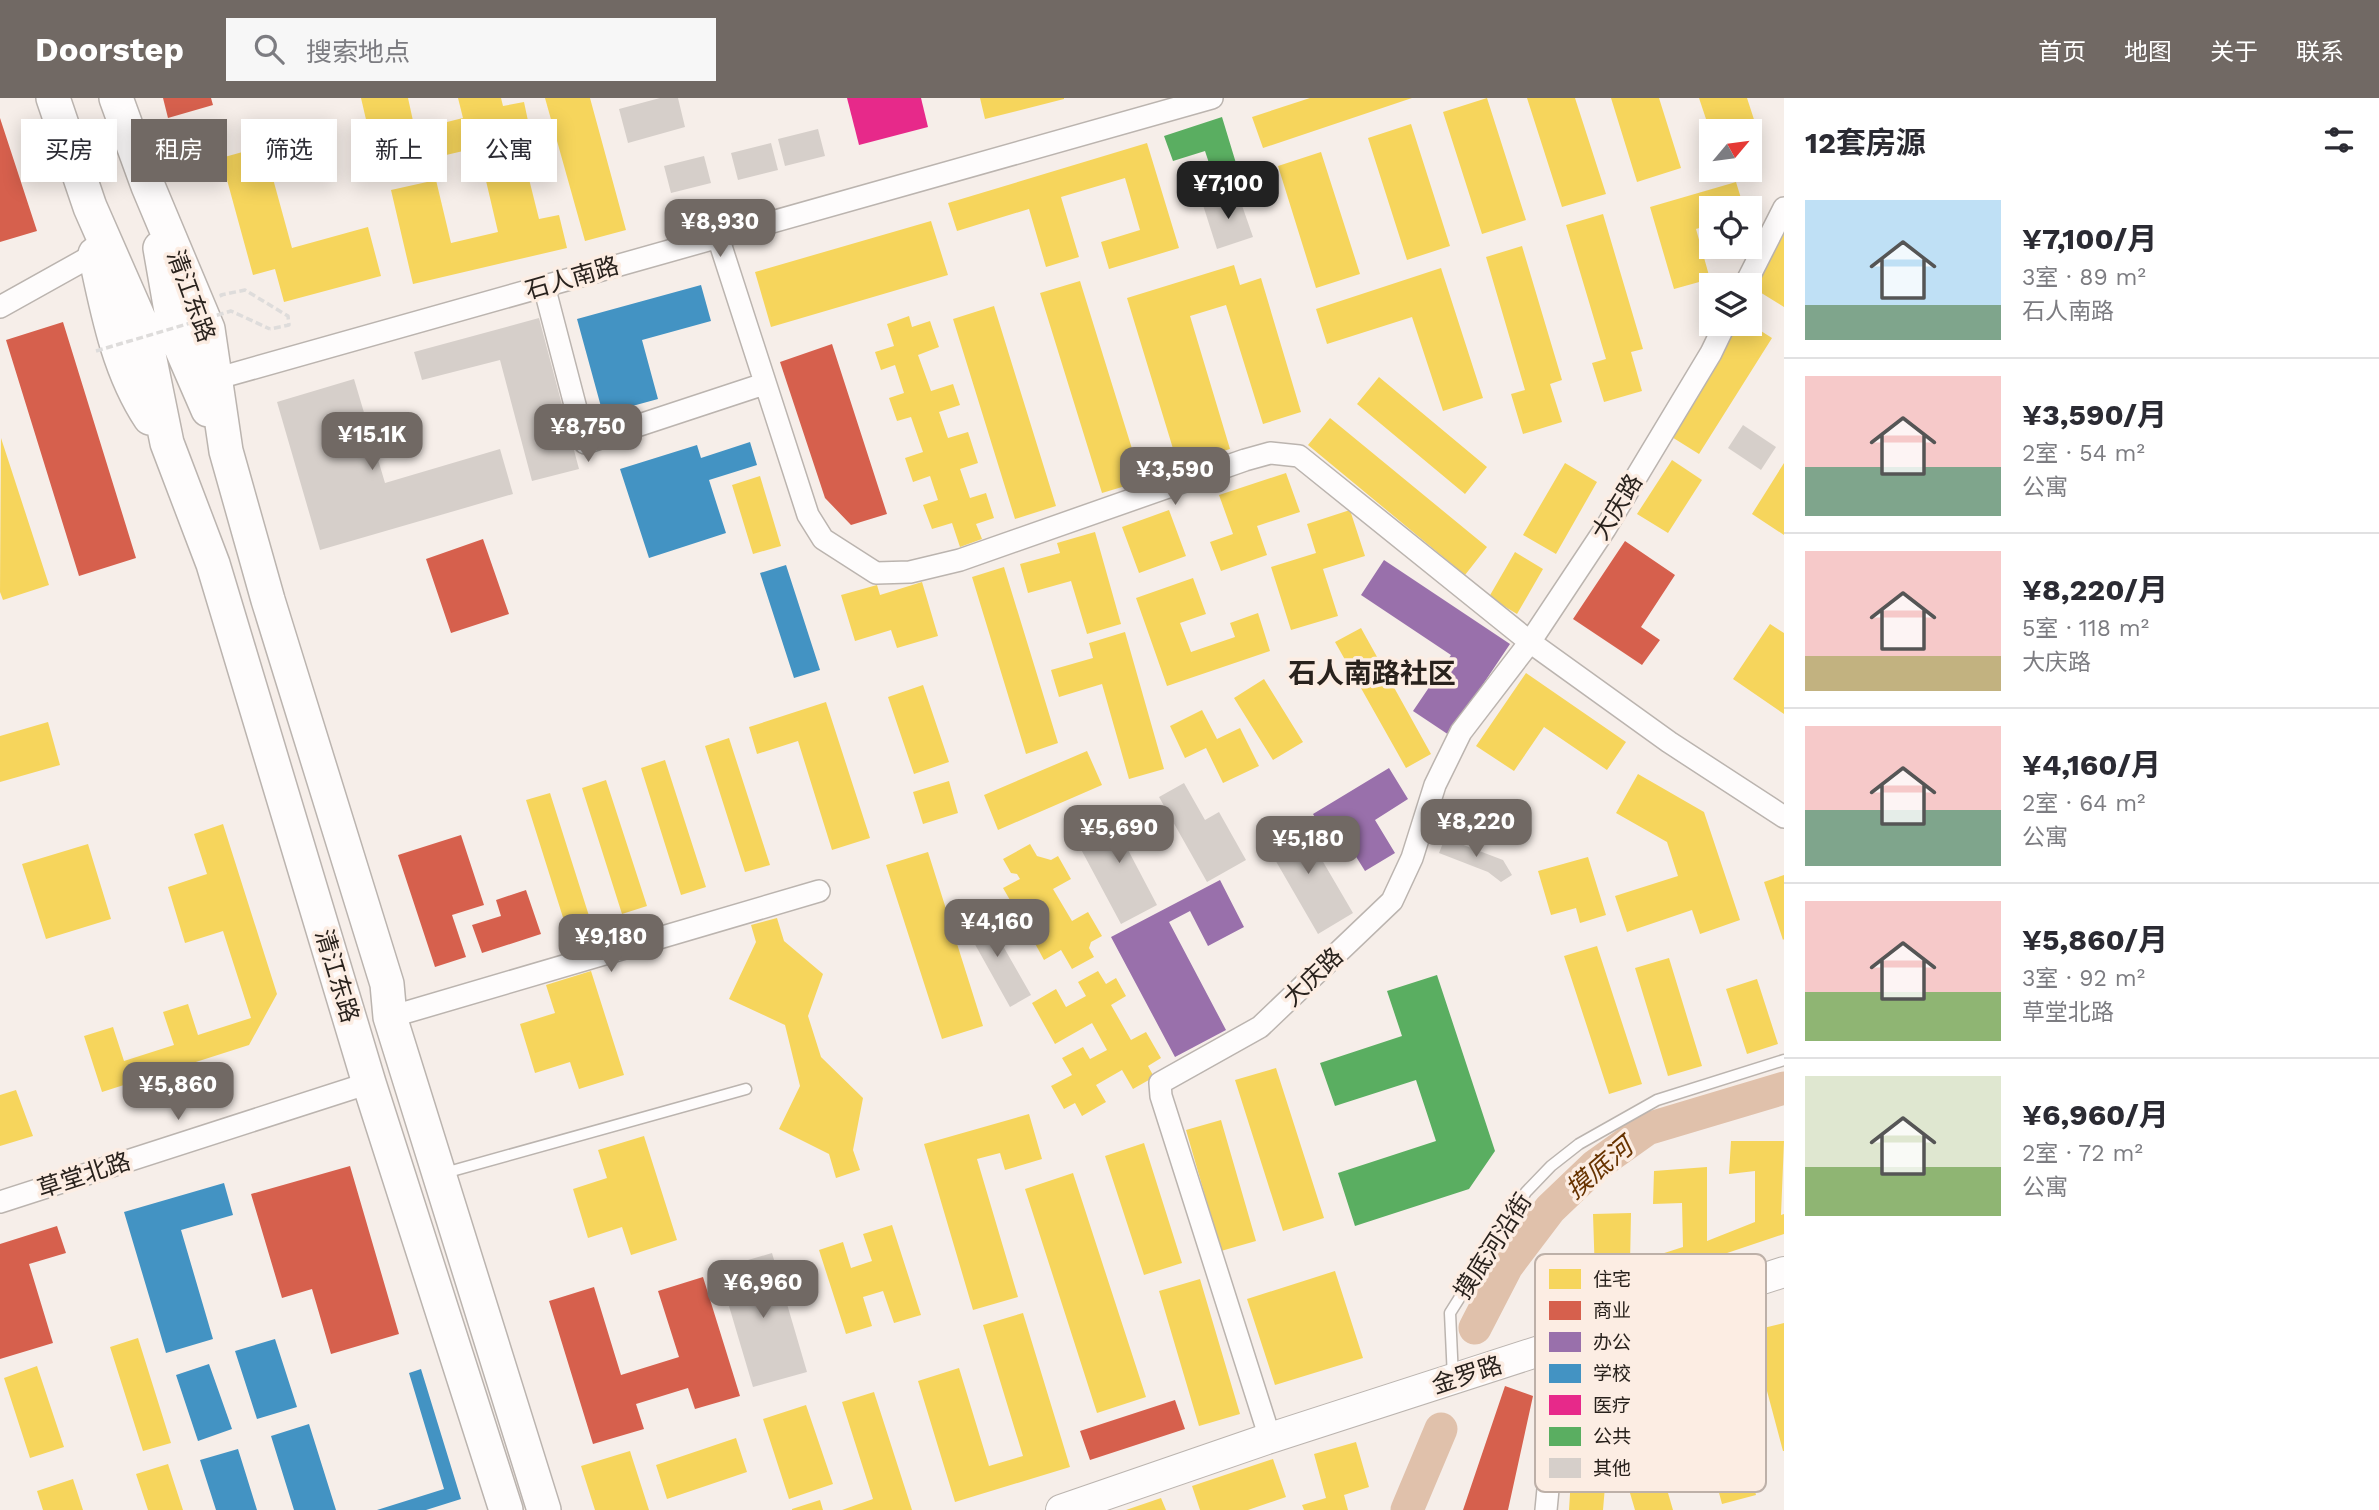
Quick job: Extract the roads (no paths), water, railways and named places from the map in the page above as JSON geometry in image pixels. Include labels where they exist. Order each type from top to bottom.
[{"type":"main road","name":"清江东路","points":[[53,98],[90,207],[144,331],[167,443],[213,564],[369,1083],[506,1510]]},
{"type":"main road","name":"清江东路","points":[[116,98],[148,186],[208,328],[226,451],[268,600],[387,984],[390,1017],[544,1510]]},
{"type":"main road","name":"清江东路","points":[[148,186],[175,334],[226,451]]},
{"type":"main road","name":"清江东路","points":[[90,207],[95,254],[108,317],[137,398],[167,443]]},
{"type":"street","name":"石人南路","points":[[215,379],[718,237],[1168,105],[1212,98]]},
{"type":"street","points":[[1751,273],[1784,208]]},
{"type":"street","points":[[718,237],[808,515],[823,539],[876,573],[910,572],[960,560],[1270,453],[1299,456],[1530,642],[1669,742],[1784,817]]},
{"type":"street","points":[[0,307],[95,254]]},
{"type":"street","points":[[544,286],[586,443],[764,384]]},
{"type":"street","name":"大庆路","points":[[1270,1438],[1161,1096],[1160,1083],[1260,1027],[1392,901],[1412,858],[1435,785],[1461,732],[1530,642],[1605,529],[1719,336]]},
{"type":"street","points":[[390,1017],[819,891]]},
{"type":"street","name":"草堂北路","points":[[0,1202],[369,1083]]},
{"type":"street","name":"金罗路","points":[[1766,1278],[1784,1272]]},
{"type":"street","name":"金罗路","points":[[1270,1438],[1454,1381],[1535,1352]]},
{"type":"street","points":[[1061,1510],[1270,1438]]},
{"type":"street","points":[[1546,1510],[1548,1492]]},
{"type":"lane","name":"摸底河沿街","points":[[1454,1381],[1450,1313],[1526,1192],[1551,1166],[1580,1144],[1657,1100],[1784,1060]]},
{"type":"lane","points":[[439,1175],[746,1088]]},
{"type":"waterway","name":"摸底河","points":[[1475,1328],[1507,1266],[1550,1209],[1595,1166],[1647,1129],[1784,1088]]},
{"type":"waterway","name":"摸底河","points":[[1407,1510],[1441,1429]]},
{"type":"district","name":"石人南路社区","points":[[1372,673]]}]
